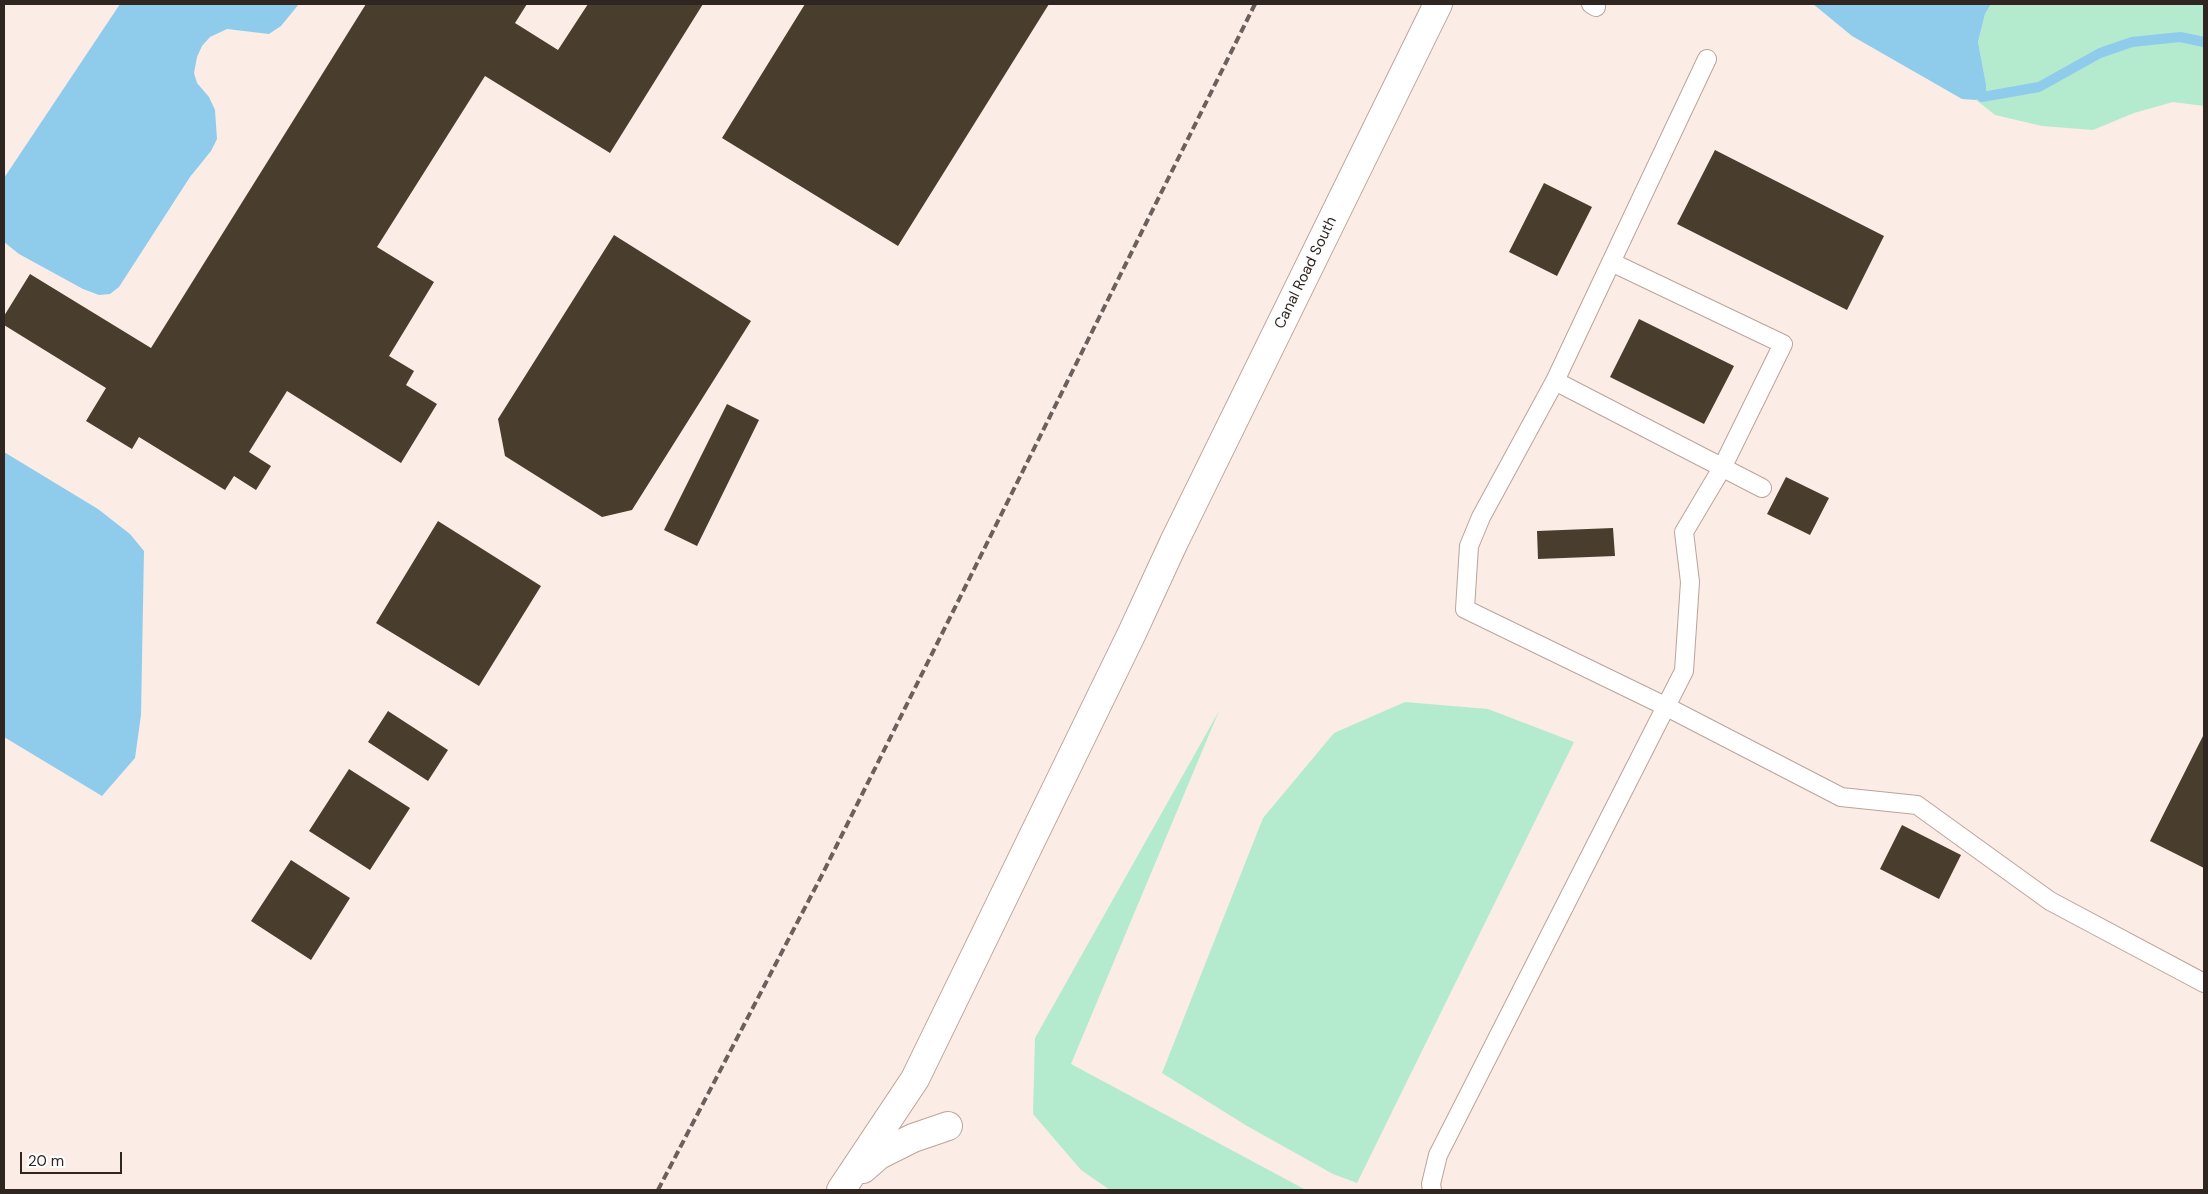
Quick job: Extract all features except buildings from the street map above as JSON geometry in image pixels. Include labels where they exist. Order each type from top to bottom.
[{"type":"street","name":"Canal Road South","points":[[842,1190],[915,1079],[1132,633],[1174,542],[1438,4]]},
{"type":"street","points":[[842,1190],[879,1155],[912,1138],[948,1126]]},
{"type":"lane","points":[[1707,59],[1555,381],[1481,517],[1469,546],[1465,609],[1665,706],[1841,797],[1917,805],[2050,901],[2204,983]]},
{"type":"lane","points":[[1432,1190],[1431,1184],[1438,1155],[1684,671],[1690,582],[1684,532],[1722,468],[1783,344],[1611,262]]},
{"type":"lane","points":[[1555,381],[1762,488]]},
{"type":"green space","points":[[1991,4],[2204,4],[2204,106],[2173,102],[2134,113],[2093,130],[2042,126],[1995,115],[1976,100],[1982,97],[1986,91],[1978,42],[1985,14]]},
{"type":"green space","points":[[1405,702],[1488,709],[1574,742],[1357,1183],[1333,1174],[1247,1126],[1162,1073],[1263,818],[1334,733]]},
{"type":"green space","points":[[1219,711],[1071,1064],[1306,1190],[1110,1190],[1081,1170],[1033,1114],[1035,1038]]},
{"type":"water","points":[[120,4],[299,4],[281,26],[269,34],[227,29],[210,37],[202,46],[197,57],[194,73],[197,83],[209,97],[215,110],[217,139],[211,151],[190,177],[119,287],[110,294],[99,295],[83,289],[19,254],[4,242],[4,178]]},
{"type":"water","points":[[1813,4],[1991,4],[1985,14],[1978,42],[1986,91],[1982,97],[1976,100],[1962,99],[1852,36]]},
{"type":"water","points":[[4,452],[98,509],[130,534],[144,551],[141,715],[135,758],[102,796],[4,737]]},
{"type":"waterway","points":[[1982,97],[2039,87],[2100,53],[2132,42],[2180,37],[2204,42]]},
{"type":"railway","points":[[658,1190],[823,873],[1255,4]]}]
